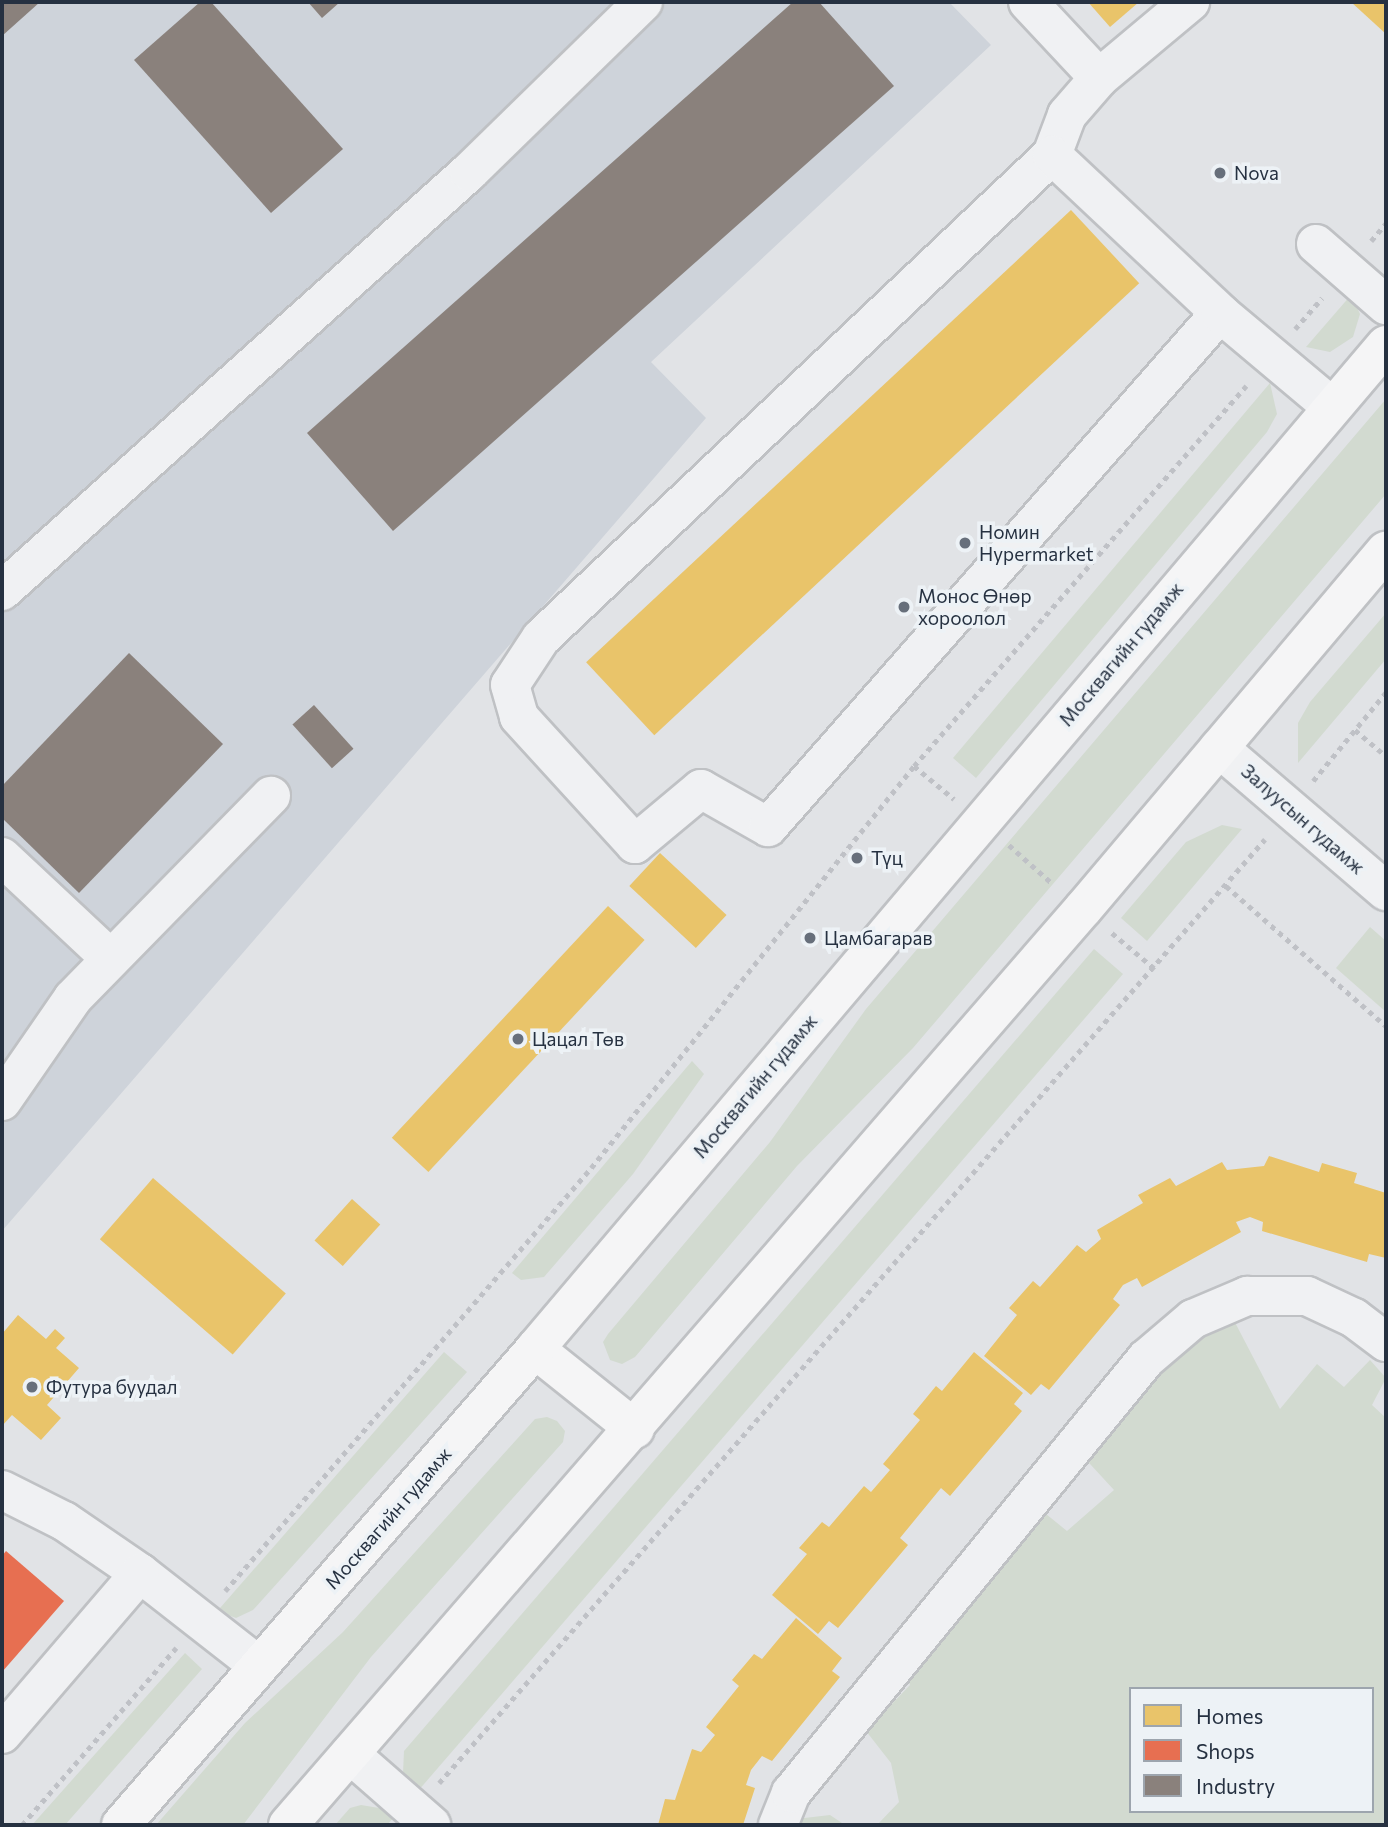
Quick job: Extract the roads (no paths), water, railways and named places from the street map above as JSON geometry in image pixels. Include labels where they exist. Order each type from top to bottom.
[{"type":"highway","name":"Москвагийн гудамж","points":[[121,1825],[535,1349],[1386,345]]},
{"type":"highway","points":[[288,1825],[635,1429],[1386,551]]},
{"type":"highway","points":[[535,1349],[635,1429]]},
{"type":"street","points":[[2,591],[459,181],[643,2]]},
{"type":"street","points":[[1028,2],[1099,78]]},
{"type":"street","points":[[1190,2],[1099,78],[1067,115],[1052,155],[541,638],[512,678],[510,685],[519,716],[635,844],[702,789],[768,827],[1220,313]]},
{"type":"street","points":[[1052,155],[1220,313],[1332,407]]},
{"type":"street","points":[[1316,244],[1386,305]]},
{"type":"street","name":"Залуусын гудамж","points":[[1219,748],[1383,882]]},
{"type":"street","points":[[2,1101],[73,998],[271,796]]},
{"type":"street","points":[[2,857],[111,959]]},
{"type":"street","points":[[778,1825],[791,1793],[1146,1359],[1192,1319],[1247,1296],[1307,1296],[1354,1318],[1386,1342]]},
{"type":"street","points":[[2,1490],[64,1521],[140,1573],[259,1666]]},
{"type":"street","points":[[2,1734],[140,1573]]},
{"type":"street","points":[[350,1754],[423,1818]]},
{"type":"place","name":"Nova","points":[[1220,173]]},
{"type":"place","name":"Номин Hyрermarket","points":[[965,543]]},
{"type":"place","name":"Монос Өнөр хороолол","points":[[904,607]]},
{"type":"place","name":"Түц","points":[[857,858]]},
{"type":"place","name":"Цамбагарав","points":[[810,938]]},
{"type":"place","name":"Цацал Төв","points":[[518,1039]]},
{"type":"place","name":"Футура буудал","points":[[32,1387]]}]
